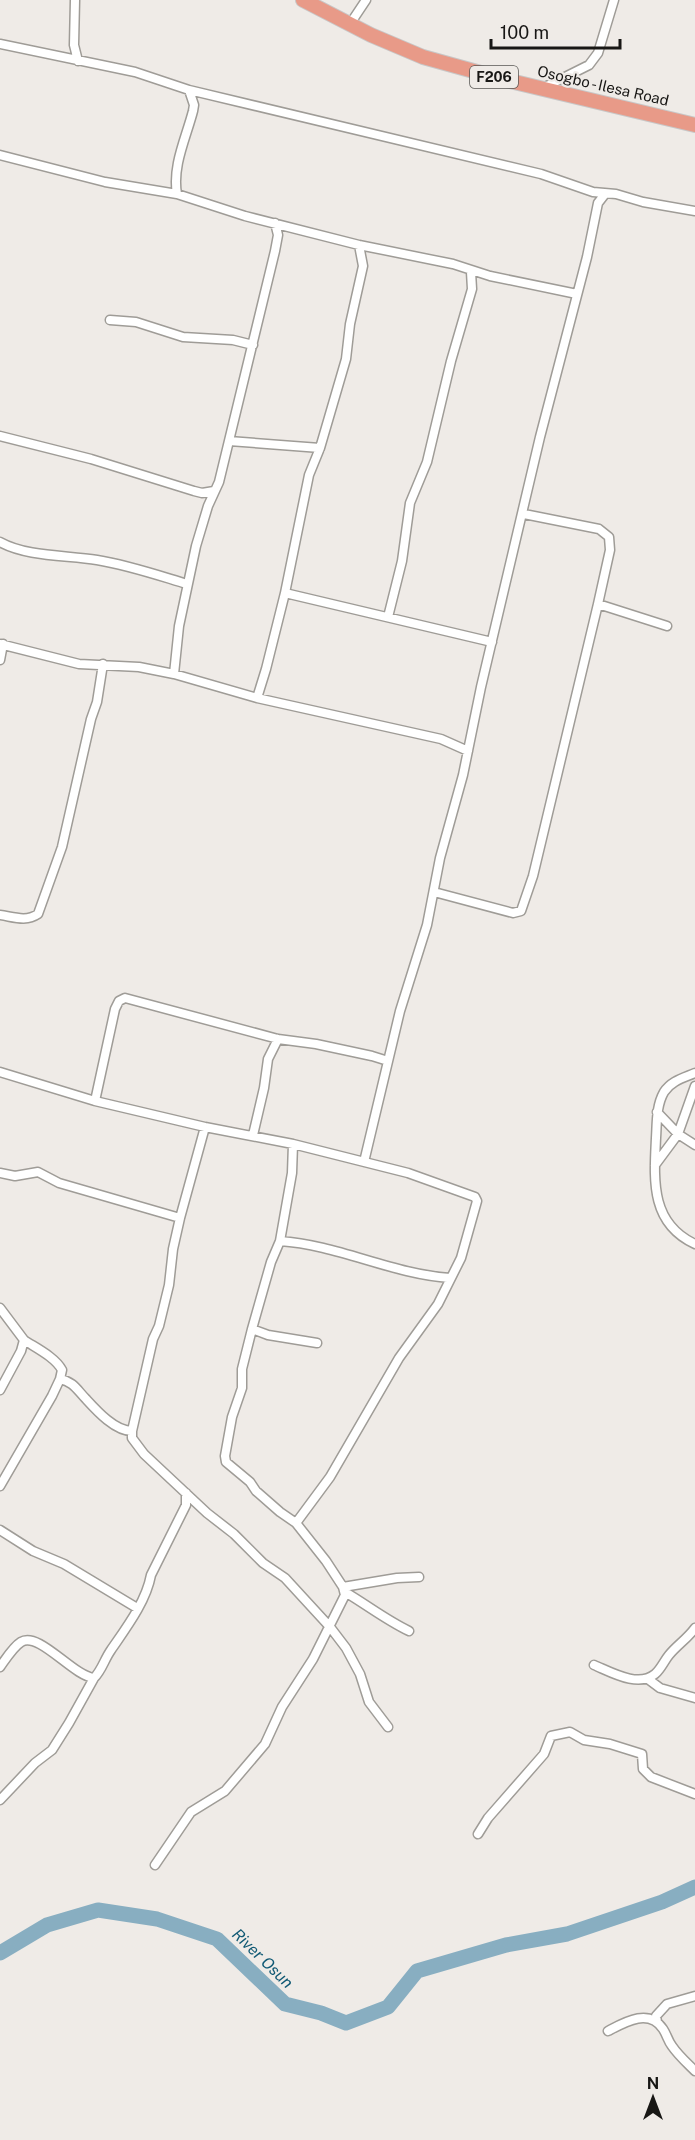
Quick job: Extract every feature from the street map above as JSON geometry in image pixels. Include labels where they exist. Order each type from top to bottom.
[{"type":"main road","name":"Osogbo - Ilesa Road","points":[[303,0],[397,47],[423,57],[506,80],[695,125]]},
{"type":"street","points":[[75,0],[74,45],[78,61]]},
{"type":"street","points":[[350,24],[366,0]]},
{"type":"street","points":[[543,88],[589,65],[594,60],[614,0]]},
{"type":"street","points":[[0,44],[135,72],[189,90],[541,174],[592,192],[626,196],[695,211]]},
{"type":"street","points":[[63,58],[74,45]]},
{"type":"street","points":[[562,93],[564,77]]},
{"type":"street","points":[[177,194],[178,163],[194,105],[189,90]]},
{"type":"street","points":[[0,155],[105,182],[177,194],[210,206],[359,245],[453,264],[471,272],[577,294]]},
{"type":"street","points":[[592,192],[598,203]]},
{"type":"street","points":[[364,1162],[407,984],[427,925],[448,824],[468,751],[540,437],[598,203],[605,194]]},
{"type":"street","points":[[174,674],[179,626],[187,584],[201,526],[219,482],[254,345],[278,235],[275,223]]},
{"type":"street","points":[[257,698],[285,593],[309,475],[320,448],[346,359],[350,324],[362,278],[363,257],[359,245]]},
{"type":"street","points":[[388,617],[402,561],[410,503],[427,462],[451,361],[472,289],[471,272]]},
{"type":"street","points":[[110,320],[136,322],[183,337],[233,340],[254,345]]},
{"type":"street","points":[[0,436],[91,459],[194,491],[214,491]]},
{"type":"street","points":[[229,441],[320,448]]},
{"type":"street","points":[[434,892],[513,913],[521,911],[533,876],[598,604],[609,550],[609,537],[599,529],[524,514]]},
{"type":"street","points":[[0,542],[9,547],[56,557],[94,560],[134,567],[187,584]]},
{"type":"street","points":[[285,593],[492,642]]},
{"type":"street","points":[[598,604],[667,626]]},
{"type":"street","points":[[0,660],[1,644],[79,664],[139,667],[174,674],[257,698],[441,739],[468,751]]},
{"type":"street","points":[[0,915],[25,919],[38,914],[62,847],[91,719],[97,702],[103,664]]},
{"type":"street","points":[[95,1101],[116,1004],[122,999],[136,1000],[278,1039],[316,1044],[388,1061]]},
{"type":"street","points":[[253,1135],[268,1059],[278,1039]]},
{"type":"street","points":[[0,1072],[95,1101],[205,1127],[293,1144],[408,1173],[475,1197],[477,1201],[472,1225],[461,1257],[438,1304],[399,1358],[348,1449],[319,1495],[296,1523]]},
{"type":"street","points":[[695,1073],[672,1082],[663,1094],[657,1113],[655,1166],[655,1185],[661,1209],[675,1233],[695,1244]]},
{"type":"street","points":[[655,1166],[678,1134],[695,1086]]},
{"type":"street","points":[[657,1113],[678,1134],[695,1145]]},
{"type":"street","points":[[205,1127],[180,1218],[173,1248],[169,1285],[159,1326],[153,1339],[132,1438],[144,1454],[186,1493],[234,1534],[263,1563],[285,1578],[330,1627],[346,1648],[360,1674],[369,1701],[388,1727]]},
{"type":"street","points":[[293,1144],[292,1173],[280,1241],[271,1263],[242,1369],[242,1388],[232,1417],[226,1462],[280,1512],[296,1523],[344,1589],[388,1620],[409,1631]]},
{"type":"street","points":[[0,1173],[15,1176],[38,1172],[59,1183],[180,1218]]},
{"type":"street","points":[[280,1241],[343,1253],[431,1276],[450,1278]]},
{"type":"street","points":[[0,1308],[24,1340],[59,1364],[62,1370],[60,1379],[42,1414],[0,1486]]},
{"type":"street","points":[[252,1329],[268,1335],[317,1343]]},
{"type":"street","points":[[0,1390],[14,1366],[24,1340]]},
{"type":"street","points":[[60,1379],[77,1387],[87,1400],[120,1428],[132,1431]]},
{"type":"street","points":[[0,1800],[35,1763],[52,1750],[94,1678],[100,1672],[149,1585],[151,1575],[186,1504],[186,1493]]},
{"type":"street","points":[[0,1530],[33,1551],[64,1564],[137,1608]]},
{"type":"street","points":[[344,1589],[397,1578],[419,1578]]},
{"type":"street","points":[[155,1865],[191,1812],[225,1791],[265,1744],[282,1707],[313,1659],[330,1627],[344,1589]]},
{"type":"street","points":[[648,1679],[657,1672],[670,1654],[687,1640],[695,1628]]},
{"type":"street","points":[[0,1667],[17,1645],[27,1640],[52,1651],[83,1675],[94,1678]]},
{"type":"street","points":[[594,1665],[632,1679],[648,1679],[660,1688],[695,1698]]},
{"type":"street","points":[[478,1834],[500,1803],[544,1754],[551,1736],[570,1732],[584,1740],[609,1744],[642,1754],[643,1769],[651,1777],[695,1794]]},
{"type":"street","points":[[657,2022],[656,2016],[667,2004],[695,1996]]},
{"type":"street","points":[[608,2031],[626,2022],[646,2017],[657,2022],[664,2030],[671,2046],[695,2071]]},
{"type":"waterway","name":"River Osun","points":[[0,1953],[47,1925],[98,1910],[157,1919],[217,1939],[285,2004],[321,2013],[346,2023],[388,2007],[417,1971],[506,1945],[567,1934],[662,1902],[695,1887]]}]
